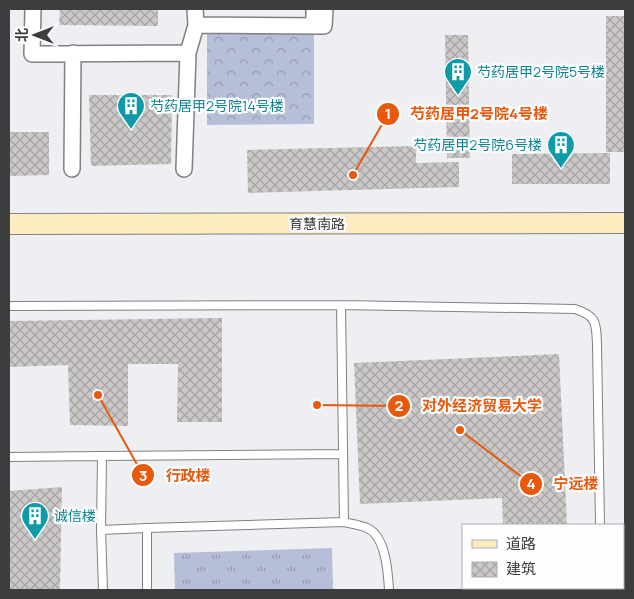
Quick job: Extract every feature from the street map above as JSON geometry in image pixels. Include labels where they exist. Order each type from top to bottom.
[{"type":"street","points":[[32,9],[32,54],[188,53]]},
{"type":"street","points":[[184,168],[188,53],[196,25],[196,9]]},
{"type":"street","points":[[314,9],[314,26]]},
{"type":"street","points":[[196,25],[324,26],[325,9]]},
{"type":"street","points":[[72,169],[73,53]]},
{"type":"street","name":"育慧南路","points":[[9,224],[625,223]]},
{"type":"lane","points":[[341,305],[341,454],[344,522]]},
{"type":"lane","points":[[9,306],[341,305],[575,310],[588,313],[596,322],[597,337],[600,524]]},
{"type":"lane","points":[[9,457],[341,454]]},
{"type":"lane","points":[[102,456],[103,590]]},
{"type":"lane","points":[[102,530],[344,522],[369,528],[381,544],[387,564],[389,590]]},
{"type":"lane","points":[[147,528],[147,590]]},
{"type":"green space","points":[[207,29],[314,29],[314,124],[207,125]]},
{"type":"green space","points":[[332,548],[333,590],[175,590],[174,553]]},
{"type":"building","points":[[60,9],[158,9],[158,26],[59,25]]},
{"type":"building","points":[[606,16],[625,16],[625,152],[606,152]]},
{"type":"building","name":"芍药居甲2号院5号楼","points":[[445,35],[468,35],[470,158],[447,158]]},
{"type":"building","name":"芍药居甲2号院14号楼","points":[[89,95],[172,95],[171,164],[91,166]]},
{"type":"building","points":[[9,132],[49,132],[49,175],[9,176]]},
{"type":"building","points":[[416,146],[416,163],[459,162],[459,187],[248,193],[247,150]]},
{"type":"building","name":"芍药居甲2号院6号楼","points":[[610,153],[610,184],[512,184],[512,154]]},
{"type":"building","points":[[222,318],[222,422],[177,422],[178,364],[128,364],[128,426],[70,425],[68,365],[9,367],[9,321]]},
{"type":"building","points":[[559,354],[567,524],[503,524],[502,498],[360,504],[354,363]]},
{"type":"building","name":"诚信楼","points":[[62,487],[60,590],[9,590],[9,491]]},
{"type":"place","name":"芍药居甲2号院5号楼","points":[[458,96]]},
{"type":"place","name":"芍药居甲2号院14号楼","points":[[131,130]]},
{"type":"place","name":"芍药居甲2号院6号楼","points":[[561,169]]},
{"type":"place","name":"芍药居甲2号院4号楼","points":[[353,175]]},
{"type":"place","name":"行政楼","points":[[98,395]]},
{"type":"place","name":"对外经济贸易大学","points":[[317,405]]},
{"type":"place","name":"宁远楼","points":[[460,430]]},
{"type":"place","name":"诚信楼","points":[[35,540]]}]
